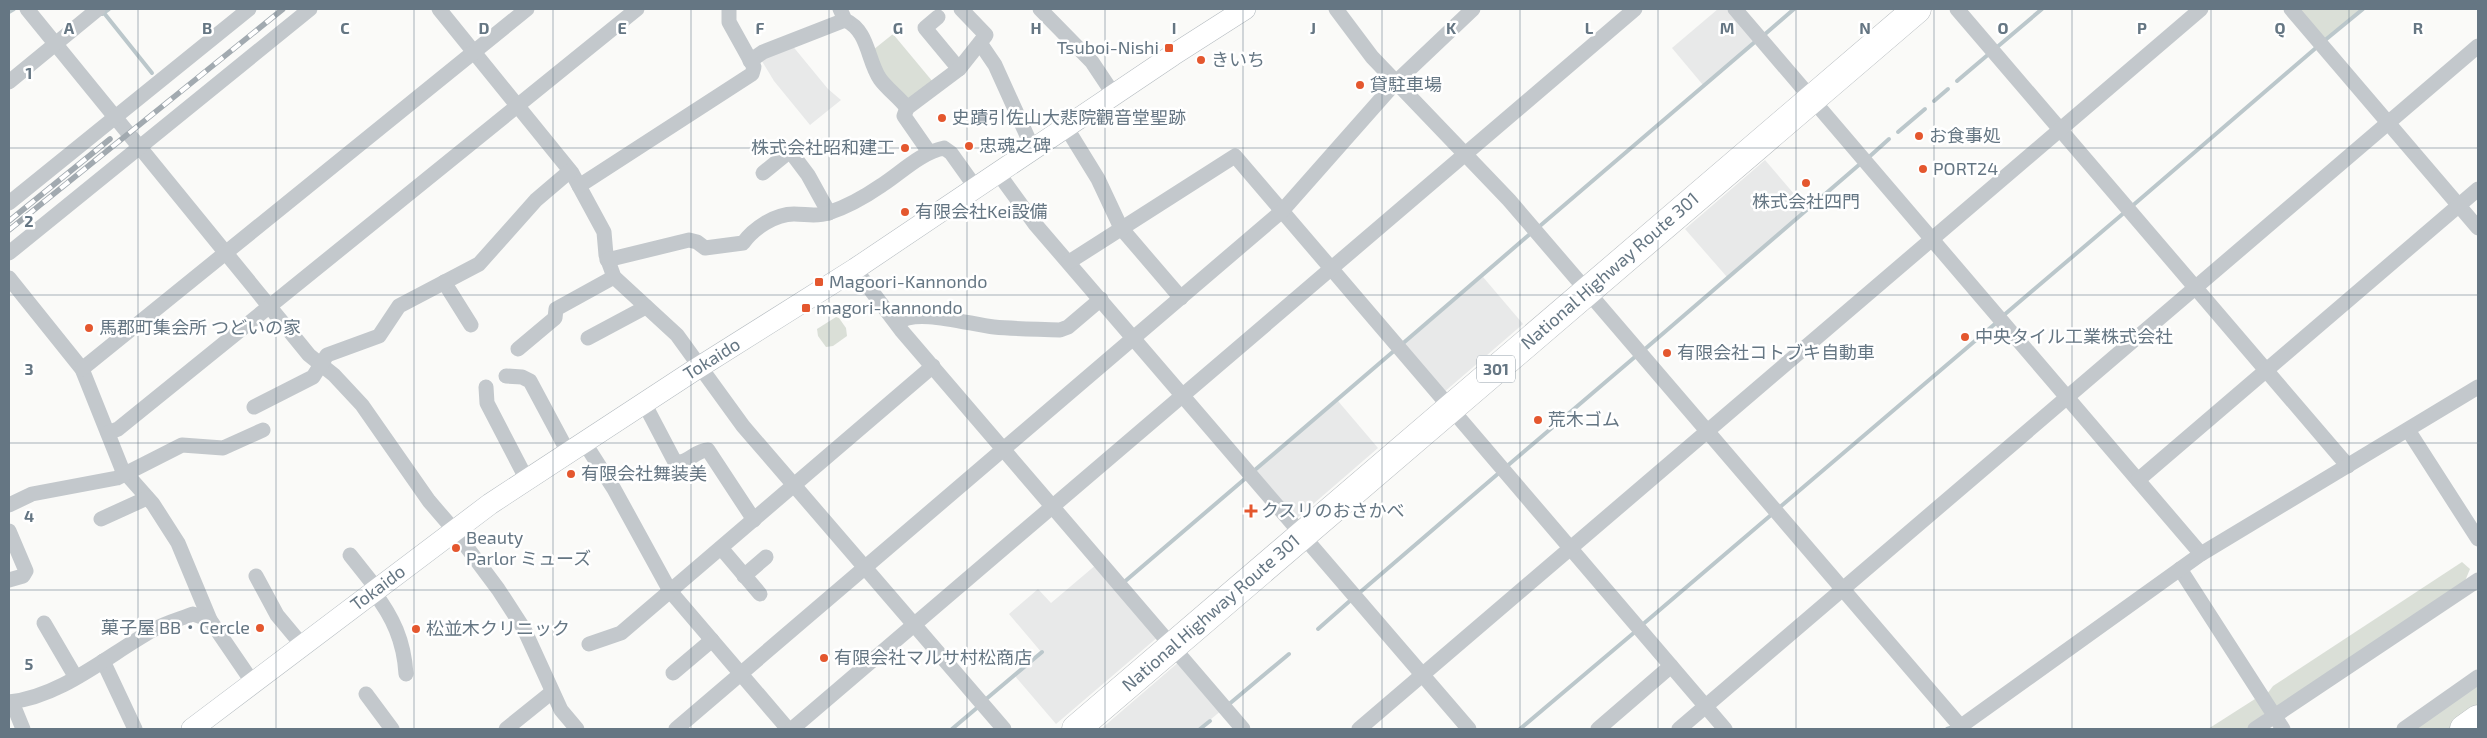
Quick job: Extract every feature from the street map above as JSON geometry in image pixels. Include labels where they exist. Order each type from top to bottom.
[{"type":"highway","name":"National Highway Route 301","points":[[1076,729],[1917,9]]},
{"type":"highway","points":[[2464,729],[2478,719]]},
{"type":"main road","name":"Tokaido","points":[[192,729],[454,530],[576,447],[855,269],[1240,10]]},
{"type":"street","points":[[27,9],[309,355],[334,375],[362,405],[524,629],[561,710],[577,729]]},
{"type":"street","points":[[9,82],[98,9]]},
{"type":"street","points":[[9,203],[249,9]]},
{"type":"street","points":[[9,253],[310,9]]},
{"type":"street","points":[[439,9],[570,171],[604,232],[607,260],[614,277],[677,335],[701,366],[734,415],[1004,729]]},
{"type":"street","points":[[82,369],[527,9]]},
{"type":"street","points":[[108,433],[118,429],[637,9]]},
{"type":"street","points":[[579,186],[752,74],[754,67],[729,22],[729,9]]},
{"type":"street","points":[[929,152],[904,116],[907,108],[958,69],[986,35],[961,9]]},
{"type":"street","points":[[1040,9],[1092,62],[1114,95]]},
{"type":"street","points":[[1336,9],[1364,47],[1509,200],[1588,291],[1843,589],[1959,728],[2201,554],[2478,387]]},
{"type":"street","points":[[676,729],[1282,211],[1396,82],[1473,9]]},
{"type":"street","points":[[792,729],[1635,9]]},
{"type":"street","points":[[1735,9],[2201,554]]},
{"type":"street","points":[[1956,9],[2348,466]]},
{"type":"street","points":[[1359,729],[2202,9]]},
{"type":"street","points":[[2291,9],[2478,228]]},
{"type":"street","points":[[750,61],[763,52],[842,14],[866,42],[872,63],[880,78],[907,108]]},
{"type":"street","points":[[938,18],[925,28],[958,69]]},
{"type":"street","points":[[980,43],[996,65],[1033,149]]},
{"type":"street","points":[[1679,729],[2478,46]]},
{"type":"street","points":[[1066,127],[1098,179],[1121,228],[1181,298]]},
{"type":"street","points":[[607,260],[690,240],[697,242],[705,248],[743,244],[752,231],[778,217],[793,214],[820,215],[829,213],[882,185],[929,152],[944,148],[948,150],[976,188]]},
{"type":"street","points":[[763,173],[790,151],[808,175],[829,213]]},
{"type":"street","points":[[1069,262],[1235,156],[1725,729]]},
{"type":"street","points":[[254,407],[312,378],[327,355],[379,336],[399,306],[479,264],[536,200],[570,171]]},
{"type":"street","points":[[998,173],[1035,224],[1469,729]]},
{"type":"street","points":[[2138,480],[2478,189]]},
{"type":"street","points":[[855,269],[896,323],[1243,729]]},
{"type":"street","points":[[518,349],[555,318],[556,309],[614,277]]},
{"type":"street","points":[[9,278],[82,369],[122,469],[147,498],[183,550],[210,620],[252,683]]},
{"type":"street","points":[[444,282],[471,325]]},
{"type":"street","points":[[896,323],[900,320],[925,317],[994,327],[1060,330],[1068,327],[1101,299]]},
{"type":"street","points":[[588,338],[646,307]]},
{"type":"street","points":[[589,644],[621,633],[933,366]]},
{"type":"street","points":[[506,376],[522,377],[530,381],[576,447],[614,490],[670,591],[788,729]]},
{"type":"street","points":[[486,387],[487,403],[527,480]]},
{"type":"street","points":[[644,403],[675,462],[682,463],[701,451],[708,450],[754,520]]},
{"type":"street","points":[[9,505],[32,494],[117,478],[182,446],[223,448],[263,430]]},
{"type":"street","points":[[2408,430],[2478,540]]},
{"type":"street","points":[[101,519],[147,498]]},
{"type":"street","points":[[9,531],[26,571],[23,576],[9,580]]},
{"type":"street","points":[[721,548],[760,594]]},
{"type":"street","points":[[350,555],[375,590],[396,625],[403,649],[406,674]]},
{"type":"street","points":[[744,576],[766,557]]},
{"type":"street","points":[[2180,569],[2283,729]]},
{"type":"street","points":[[256,576],[277,615],[302,645]]},
{"type":"street","points":[[2255,729],[2478,580]]},
{"type":"street","points":[[23,729],[10,702],[47,694],[154,630],[193,614],[210,620]]},
{"type":"street","points":[[44,623],[75,676]]},
{"type":"street","points":[[673,673],[712,640]]},
{"type":"street","points":[[103,661],[135,729]]},
{"type":"street","points":[[1598,729],[1671,666]]},
{"type":"street","points":[[2404,729],[2478,677]]},
{"type":"street","points":[[506,729],[552,692]]},
{"type":"street","points":[[366,694],[392,729]]},
{"type":"shaded area","points":[[1718,9],[1728,9],[1755,40],[1703,85],[1672,48]]},
{"type":"shaded area","points":[[2299,9],[2361,9],[2325,40]]},
{"type":"shaded area","points":[[893,34],[933,82],[909,100],[884,75],[873,50]]},
{"type":"shaded area","points":[[791,44],[828,89],[841,100],[810,125],[774,81],[760,58]]},
{"type":"shaded area","points":[[1765,160],[1807,209],[1727,277],[1685,229]]},
{"type":"shaded area","points":[[1483,277],[1523,324],[1443,393],[1402,346]]},
{"type":"shaded area","points":[[836,317],[839,318],[846,328],[847,336],[833,346],[826,347],[818,336],[817,329]]},
{"type":"shaded area","points":[[1338,401],[1378,448],[1297,518],[1256,470]]},
{"type":"shaded area","points":[[2462,562],[2470,569],[2465,581],[2278,708],[2267,694],[2273,686]]},
{"type":"shaded area","points":[[1097,564],[1159,636],[1056,724],[1015,676],[1042,653],[1009,614],[1038,589],[1051,603]]},
{"type":"shaded area","points":[[1180,661],[1222,710],[1199,729],[1101,729]]},
{"type":"shaded area","points":[[2478,683],[2478,710],[2451,729],[2412,729]]},
{"type":"shaded area","points":[[2255,699],[2266,712],[2249,729],[2208,729]]},
{"type":"waterway","points":[[9,12],[14,9]]},
{"type":"waterway","points":[[102,14],[109,9]]},
{"type":"waterway","points":[[1764,35],[1794,9]]},
{"type":"waterway","points":[[1996,48],[2042,9]]},
{"type":"waterway","points":[[2324,41],[2363,9]]},
{"type":"waterway","points":[[104,13],[152,73]]},
{"type":"waterway","points":[[1541,225],[1756,41]]},
{"type":"waterway","points":[[2131,207],[2317,47]]},
{"type":"waterway","points":[[1957,81],[1990,53]]},
{"type":"waterway","points":[[1934,101],[1948,89]]},
{"type":"waterway","points":[[1898,132],[1925,109]]},
{"type":"waterway","points":[[1869,157],[1889,139]]},
{"type":"waterway","points":[[1645,349],[1860,164]]},
{"type":"waterway","points":[[2004,315],[2125,212]]},
{"type":"waterway","points":[[1401,345],[1530,234]]},
{"type":"waterway","points":[[1780,507],[1996,323]]},
{"type":"waterway","points":[[1256,469],[1395,350]]},
{"type":"waterway","points":[[1506,467],[1636,356]]},
{"type":"waterway","points":[[1358,594],[1500,472]]},
{"type":"waterway","points":[[1123,583],[1247,477]]},
{"type":"waterway","points":[[1642,625],[1771,515]]},
{"type":"waterway","points":[[1318,629],[1352,599]]},
{"type":"waterway","points":[[1520,729],[1636,631]]},
{"type":"waterway","points":[[985,700],[1042,652]]},
{"type":"waterway","points":[[1228,705],[1289,654]]},
{"type":"waterway","points":[[952,729],[978,707]]},
{"type":"waterway","points":[[1200,729],[1210,721]]},
{"type":"railway","points":[[9,230],[283,9]]},
{"type":"railway","points":[[9,221],[110,139]]},
{"type":"place","name":"Tsuboi-Nishi","points":[[1169,48]]},
{"type":"place","name":"きいち","points":[[1201,60]]},
{"type":"place","name":"貸駐車場","points":[[1360,85]]},
{"type":"place","name":"史蹟引佐山大悲院觀音堂聖跡","points":[[942,118]]},
{"type":"place","name":"お食事処","points":[[1919,136]]},
{"type":"place","name":"忠魂之碑","points":[[969,146]]},
{"type":"place","name":"株式会社昭和建工","points":[[905,148]]},
{"type":"place","name":"PORT24","points":[[1923,169]]},
{"type":"place","name":"株式会社四門","points":[[1806,183]]},
{"type":"place","name":"有限会社Kei設備","points":[[905,212]]},
{"type":"place","name":"Magoori-Kannondo","points":[[819,282]]},
{"type":"place","name":"magori-kannondo","points":[[806,308]]},
{"type":"place","name":"馬郡町集会所 つどいの家","points":[[89,328]]},
{"type":"place","name":"中央タイル工業株式会社","points":[[1965,337]]},
{"type":"place","name":"有限会社コトブキ自動車","points":[[1667,353]]},
{"type":"place","name":"荒木ゴム","points":[[1538,420]]},
{"type":"place","name":"有限会社舞装美","points":[[571,474]]},
{"type":"place","name":"クスリのおさかべ","points":[[1251,511]]},
{"type":"place","name":"Beauty Parlor ミューズ","points":[[456,548]]},
{"type":"place","name":"菓子屋 BB・Cercle","points":[[260,628]]},
{"type":"place","name":"松並木クリニック","points":[[416,629]]},
{"type":"place","name":"有限会社マルサ村松商店","points":[[824,658]]}]
